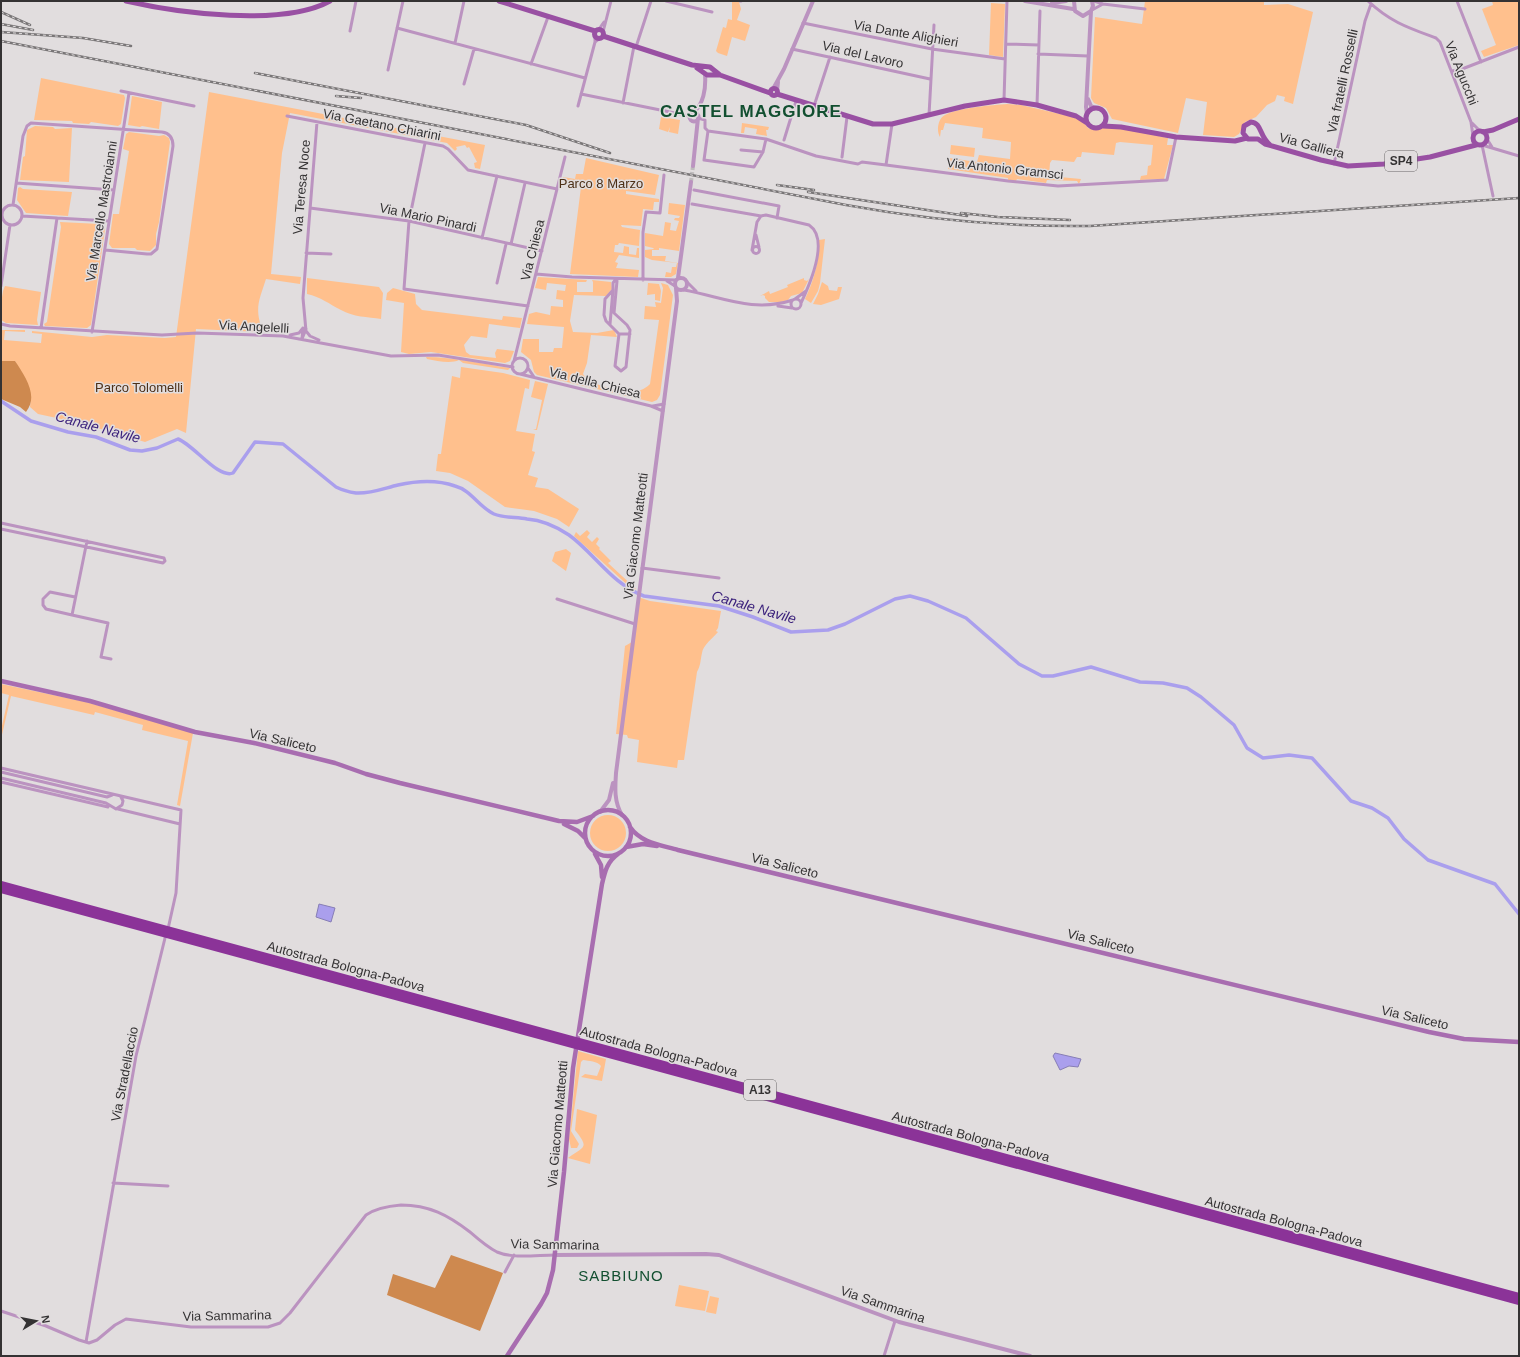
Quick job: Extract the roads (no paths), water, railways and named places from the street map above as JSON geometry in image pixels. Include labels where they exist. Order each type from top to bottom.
[{"type":"highway","name":"Autostrada Bologna-Padova","points":[[1,884],[1519,1296]]},
{"type":"highway","name":"Autostrada Bologna-Padova","points":[[1,890],[1519,1302]]},
{"type":"main road","points":[[126,1],[209,14],[255,16],[315,7],[330,1]]},
{"type":"main road","points":[[499,1],[635,46],[707,72],[772,91],[796,101],[873,124],[892,124],[969,105],[1004,100],[1037,105],[1076,116],[1093,128],[1103,126],[1120,127],[1176,136],[1230,140],[1247,138],[1255,139],[1260,132],[1259,126],[1253,122],[1246,124],[1239,136],[1230,140]]},
{"type":"main road","points":[[1076,116],[1087,115],[1096,108],[1103,111],[1106,118],[1120,127]]},
{"type":"main road","points":[[1087,115],[1087,123]]},
{"type":"main road","points":[[1103,126],[1106,118]]},
{"type":"main road","points":[[1466,146],[1477,132],[1496,129],[1519,119]]},
{"type":"main road","points":[[1473,136],[1474,142],[1480,145],[1496,129]]},
{"type":"main road","points":[[1243,131],[1247,138]]},
{"type":"main road","points":[[1482,131],[1487,139]]},
{"type":"main road","name":"Via Galliera","points":[[1260,132],[1263,138],[1270,145]]},
{"type":"main road","name":"Via Galliera","points":[[1255,139],[1334,164],[1357,166],[1384,164],[1442,154],[1466,146],[1480,145]]},
{"type":"main road","name":"Via Saliceto","points":[[1,682],[90,701],[195,732],[254,743],[336,763],[366,774],[400,783],[559,821],[578,822],[600,812]]},
{"type":"main road","points":[[600,812],[614,811],[622,815]]},
{"type":"main road","name":"Via Saliceto","points":[[622,815],[634,833],[642,838],[678,850]]},
{"type":"main road","points":[[586,839],[586,827],[593,816]]},
{"type":"main road","name":"Via Saliceto","points":[[559,821],[578,831],[586,839],[593,850]]},
{"type":"main road","points":[[593,850],[605,856],[618,854],[626,847],[631,834],[630,827]]},
{"type":"main road","name":"Via Saliceto","points":[[626,847],[643,844],[678,850],[1429,1032],[1464,1039],[1519,1042]]},
{"type":"main road","name":"Via Giacomo Matteotti","points":[[593,850],[600,864],[602,884]]},
{"type":"main road","name":"Via Giacomo Matteotti","points":[[507,1356],[547,1293],[555,1255],[573,1068],[602,884],[606,868],[611,859],[618,854]]},
{"type":"street","points":[[350,31],[356,1]]},
{"type":"street","points":[[388,70],[403,1]]},
{"type":"street","points":[[455,43],[464,1]]},
{"type":"street","points":[[578,106],[598,35],[606,19],[611,1]]},
{"type":"street","points":[[623,103],[635,46],[651,1]]},
{"type":"street","points":[[666,1],[712,12]]},
{"type":"street","points":[[772,91],[779,79],[813,1]]},
{"type":"street","points":[[1004,100],[1007,1]]},
{"type":"street","points":[[1024,1],[1073,9],[1076,13],[1083,16],[1088,22],[1090,29]]},
{"type":"street","points":[[1048,4],[1066,1]]},
{"type":"street","points":[[1073,9],[1074,1]]},
{"type":"street","points":[[1096,108],[1091,106],[1088,102],[1088,56],[1093,1],[1103,4],[1144,9]]},
{"type":"street","name":"Via Agucchi","points":[[1368,1],[1398,24],[1438,40],[1443,45],[1471,122]]},
{"type":"street","points":[[1372,5],[1377,1]]},
{"type":"street","points":[[1457,1],[1481,62]]},
{"type":"street","points":[[1083,16],[1103,4]]},
{"type":"street","name":"Via fratelli Rosselli","points":[[1334,164],[1366,21],[1372,5]]},
{"type":"street","points":[[1037,105],[1040,11]]},
{"type":"street","points":[[531,64],[548,17]]},
{"type":"street","name":"Via Dante Alighieri","points":[[803,23],[932,49],[1005,59]]},
{"type":"street","points":[[929,115],[934,25]]},
{"type":"street","points":[[397,28],[585,78]]},
{"type":"street","points":[[1006,44],[1039,45]]},
{"type":"street","points":[[1452,71],[1462,69],[1519,47]]},
{"type":"street","points":[[464,84],[474,49]]},
{"type":"street","name":"Via del Lavoro","points":[[792,49],[930,79]]},
{"type":"street","points":[[1038,54],[1088,56]]},
{"type":"street","points":[[814,106],[830,57]]},
{"type":"street","points":[[1454,75],[1462,69]]},
{"type":"street","points":[[698,135],[697,126],[690,119],[691,114],[701,103],[707,72]]},
{"type":"street","points":[[693,166],[698,135],[698,117],[704,100],[707,72]]},
{"type":"street","points":[[1087,115],[1086,107],[1088,87]]},
{"type":"street","points":[[121,91],[194,106]]},
{"type":"street","name":"Via Marcello Mastroianni","points":[[92,332],[129,93]]},
{"type":"street","points":[[581,94],[623,103],[691,114],[696,113],[698,117],[705,120],[705,128],[708,131],[704,160],[754,167],[763,152],[766,139]]},
{"type":"street","points":[[784,140],[796,101]]},
{"type":"street","name":"Via Gaetano Chiarini","points":[[287,116],[446,147],[468,170],[557,190]]},
{"type":"street","points":[[693,121],[698,117]]},
{"type":"street","points":[[842,157],[847,117]]},
{"type":"street","name":"Via Teresa Noce","points":[[302,339],[304,327],[303,298],[306,253],[317,122]]},
{"type":"street","points":[[1471,122],[1482,131]]},
{"type":"street","points":[[1471,122],[1473,136]]},
{"type":"street","points":[[13,205],[23,136],[27,126],[31,123],[166,132],[172,139],[173,146],[157,249],[151,254],[105,250]]},
{"type":"street","points":[[708,131],[766,139],[816,156],[858,164],[862,162],[886,165],[892,124]]},
{"type":"street","name":"Via Antonio Gramsci","points":[[886,165],[1012,182],[1058,186],[1167,180],[1176,136]]},
{"type":"street","points":[[1487,139],[1492,147]]},
{"type":"street","points":[[425,143],[409,221],[404,289],[528,306]]},
{"type":"street","points":[[1493,196],[1480,145],[1492,147],[1519,156]]},
{"type":"street","points":[[741,150],[763,152]]},
{"type":"street","name":"Via Chiesa","points":[[513,363],[565,157]]},
{"type":"street","points":[[643,280],[643,232],[646,212],[660,213],[664,175]]},
{"type":"street","points":[[482,238],[497,176]]},
{"type":"street","points":[[510,244],[525,182]]},
{"type":"street","points":[[677,279],[681,265],[691,182]]},
{"type":"street","points":[[16,183],[114,190]]},
{"type":"street","points":[[694,190],[779,206],[777,218]]},
{"type":"street","points":[[667,281],[675,287],[683,290],[697,292],[738,304],[774,305],[794,308],[800,308],[808,289],[816,261],[816,232],[809,225],[777,218],[692,204]]},
{"type":"street","points":[[13,205],[19,208],[22,216],[19,222],[10,225],[5,222],[2,215],[7,207],[13,205]]},
{"type":"street","name":"Via Mario Pinardi","points":[[310,208],[409,221],[542,251]]},
{"type":"street","points":[[22,216],[109,222]]},
{"type":"street","points":[[755,232],[760,249],[757,254],[752,250],[755,232],[758,218],[761,216]]},
{"type":"street","points":[[41,328],[57,218]]},
{"type":"street","points":[[1,286],[10,225]]},
{"type":"street","points":[[496,283],[506,244]]},
{"type":"street","name":"Via Teresa Noce","points":[[306,253],[331,254]]},
{"type":"street","points":[[681,265],[686,281],[697,292]]},
{"type":"street","points":[[536,274],[667,281],[677,279],[686,281]]},
{"type":"street","points":[[610,322],[613,283],[616,279]]},
{"type":"street","points":[[613,290],[606,298],[604,312],[605,319],[610,322],[619,334],[616,366],[621,371],[626,366],[630,334],[628,326],[617,316],[614,311],[616,279]]},
{"type":"street","name":"Via Giacomo Matteotti","points":[[622,815],[616,798],[616,773],[677,301],[675,287],[677,279]]},
{"type":"street","name":"Via Giacomo Matteotti","points":[[677,301],[687,286],[686,281]]},
{"type":"street","points":[[794,308],[791,304],[808,289]]},
{"type":"street","points":[[774,305],[794,300],[800,300],[801,303]]},
{"type":"street","points":[[610,322],[613,317],[617,316]]},
{"type":"street","name":"Via Angelelli","points":[[1,324],[92,332],[162,335],[197,333],[275,336],[302,339],[341,348],[398,357],[438,355],[504,365],[513,363]]},
{"type":"street","points":[[275,336],[293,336],[299,333],[304,327],[314,339],[341,348]]},
{"type":"street","points":[[619,334],[630,334]]},
{"type":"street","points":[[517,349],[521,358],[527,361],[528,368],[525,372],[520,374],[515,371],[513,363],[521,358]]},
{"type":"street","name":"Via della Chiesa","points":[[528,368],[534,377]]},
{"type":"street","name":"Via della Chiesa","points":[[520,374],[663,410]]},
{"type":"street","name":"Via della Chiesa","points":[[651,406],[664,404]]},
{"type":"street","points":[[1,523],[164,558],[165,561],[163,563],[1,529]]},
{"type":"street","points":[[72,615],[87,541]]},
{"type":"street","points":[[642,568],[720,578]]},
{"type":"street","points":[[75,597],[50,592],[43,598],[43,605],[46,609],[108,623],[100,657],[111,659]]},
{"type":"street","points":[[557,599],[635,624]]},
{"type":"street","points":[[1,768],[119,796],[123,799],[123,804],[120,808],[116,809]]},
{"type":"street","points":[[1,772],[107,797],[110,795],[119,796]]},
{"type":"street","name":"Via Giacomo Matteotti","points":[[600,812],[609,800],[616,773]]},
{"type":"street","points":[[1,778],[106,803],[116,809]]},
{"type":"street","points":[[1,782],[180,824]]},
{"type":"street","name":"Via Stradellaccio","points":[[86,1342],[136,1056],[176,893],[181,810],[119,796]]},
{"type":"street","points":[[106,803],[107,797]]},
{"type":"street","points":[[113,1183],[168,1186]]},
{"type":"street","name":"Via Sammarina","points":[[86,1342],[97,1340],[115,1325],[129,1319],[191,1327],[260,1327],[276,1325],[290,1312],[363,1218],[373,1211],[387,1207],[414,1206],[439,1211],[450,1217],[497,1252],[514,1255],[719,1255],[895,1321],[1030,1356]]},
{"type":"street","points":[[505,1272],[514,1255]]},
{"type":"street","points":[[1,1311],[46,1326],[86,1342]]},
{"type":"street","points":[[884,1356],[895,1321]]},
{"type":"waterway","name":"Canale Navile","points":[[1,401],[31,421],[68,432],[96,437],[130,450],[142,451],[157,448],[178,439],[184,442],[213,466],[227,474],[233,473],[255,442],[283,444],[336,487],[351,492],[367,493],[398,485],[419,482],[448,484],[466,491],[494,514],[538,521],[549,524],[564,532],[578,542],[613,577],[633,591],[644,596],[719,606],[753,617],[791,632],[828,630],[845,624],[895,599],[910,596],[928,601],[966,618],[1019,664],[1042,676],[1053,676],[1091,667],[1140,682],[1163,683],[1187,688],[1201,697],[1234,725],[1247,748],[1263,758],[1289,755],[1312,758],[1351,801],[1372,808],[1388,818],[1404,839],[1428,860],[1495,884],[1519,914]]},
{"type":"tunnel","points":[[691,182],[693,166]]},
{"type":"railway","points":[[1,12],[30,25]]},
{"type":"railway","points":[[1,24],[33,30]]},
{"type":"railway","points":[[1,32],[83,38],[131,46]]},
{"type":"railway","points":[[1,41],[846,205],[907,215],[967,222],[1090,226],[1519,198]]},
{"type":"railway","points":[[255,73],[526,125],[610,153]]},
{"type":"railway","points":[[336,96],[361,98]]},
{"type":"railway","points":[[777,185],[814,190]]},
{"type":"railway","points":[[808,192],[967,216]]},
{"type":"railway","points":[[961,213],[998,217],[1070,220]]},
{"type":"district","name":"CASTEL MAGGIORE","points":[[751,111]]},
{"type":"district","name":"SABBIUNO","points":[[621,1276]]},
{"type":"park label","name":"Parco 8 Marzo","points":[[601,183]]},
{"type":"park label","name":"Parco Tolomelli","points":[[139,387]]}]
